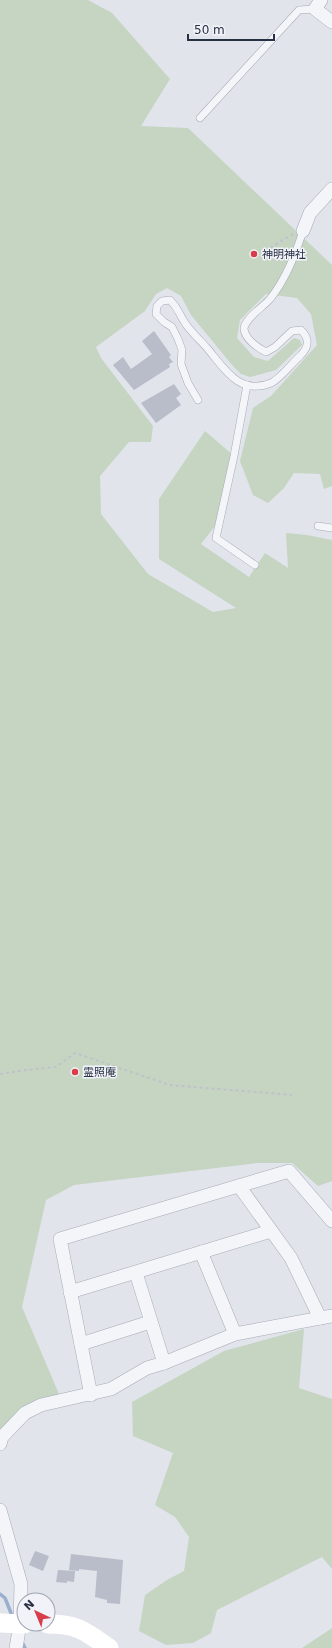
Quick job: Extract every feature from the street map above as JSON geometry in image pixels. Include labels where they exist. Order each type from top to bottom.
[{"type":"street","points":[[318,4],[332,22]]},
{"type":"street","points":[[298,232],[310,213],[332,189]]},
{"type":"street","points":[[91,1395],[60,1239],[289,1171],[332,1221]]},
{"type":"street","points":[[1,1438],[25,1413],[41,1406],[112,1389],[147,1368],[164,1363],[235,1334],[326,1317],[292,1258],[238,1186]]},
{"type":"street","points":[[70,1292],[271,1231]]},
{"type":"street","points":[[201,1252],[235,1334]]},
{"type":"street","points":[[136,1273],[164,1363]]},
{"type":"street","points":[[81,1344],[150,1322]]},
{"type":"street","points":[[0,1510],[21,1584],[21,1592]]},
{"type":"street","points":[[0,1623],[16,1624]]},
{"type":"street","points":[[56,1625],[74,1626],[86,1632],[109,1648]]},
{"type":"street","points":[[16,1648],[20,1632]]},
{"type":"lane","points":[[200,118],[299,10],[318,4]]},
{"type":"lane","points":[[198,400],[188,383],[181,364],[182,350],[178,339],[172,327],[156,314],[157,306],[162,301],[170,300],[178,308],[184,322],[230,376],[246,385],[262,386],[272,382],[302,354],[308,345],[307,336],[301,330],[292,331],[275,347],[266,352],[258,348],[247,336],[244,329],[246,322],[269,300],[277,289],[293,259],[298,232]]},
{"type":"lane","points":[[246,385],[234,456],[216,538],[255,565]]},
{"type":"lane","points":[[318,526],[332,528]]},
{"type":"path","points":[[264,251],[298,232]]},
{"type":"path","points":[[0,1074],[56,1067],[75,1052],[170,1085],[292,1095]]},
{"type":"green space","points":[[0,0],[88,0],[112,13],[170,79],[141,126],[188,128],[332,265],[332,486],[324,489],[320,474],[294,473],[284,488],[268,503],[253,495],[240,461],[253,408],[271,396],[317,345],[311,314],[297,298],[266,294],[240,320],[237,338],[254,357],[268,361],[294,338],[300,340],[302,345],[276,370],[250,377],[241,374],[232,365],[191,315],[181,296],[167,288],[156,294],[145,311],[96,347],[101,358],[153,426],[151,442],[129,442],[100,476],[101,514],[148,574],[213,612],[236,608],[159,559],[159,499],[205,431],[234,456],[219,525],[215,526],[201,544],[249,577],[265,553],[288,568],[286,533],[332,540],[332,1181],[318,1186],[292,1163],[258,1163],[74,1185],[46,1200],[22,1307],[59,1394],[0,1430]]},
{"type":"green space","points":[[304,1329],[299,1388],[332,1399],[332,1569],[322,1557],[217,1610],[211,1633],[193,1643],[166,1645],[139,1631],[145,1595],[167,1580],[184,1571],[189,1537],[175,1517],[155,1505],[173,1453],[133,1436],[132,1402],[224,1351]]},
{"type":"green space","points":[[332,1628],[332,1648],[302,1648]]},
{"type":"building","points":[[154,331],[171,355],[169,357],[173,362],[169,364],[170,367],[134,390],[113,365],[123,357],[131,369],[152,354],[142,341]]},
{"type":"building","points":[[174,384],[181,394],[176,398],[181,405],[156,423],[141,403]]},
{"type":"building","points":[[35,1551],[49,1556],[43,1571],[29,1565]]},
{"type":"building","points":[[71,1554],[123,1560],[120,1604],[107,1603],[107,1600],[95,1597],[97,1571],[79,1569],[79,1571],[69,1570]]},
{"type":"building","points":[[58,1570],[75,1571],[74,1582],[56,1582]]},
{"type":"waterway","points":[[0,1594],[5,1598],[11,1613]]},
{"type":"waterway","points":[[21,1640],[25,1648]]},
{"type":"place","name":"神明神社","points":[[254,254]]},
{"type":"place","name":"霊照庵","points":[[75,1072]]}]
